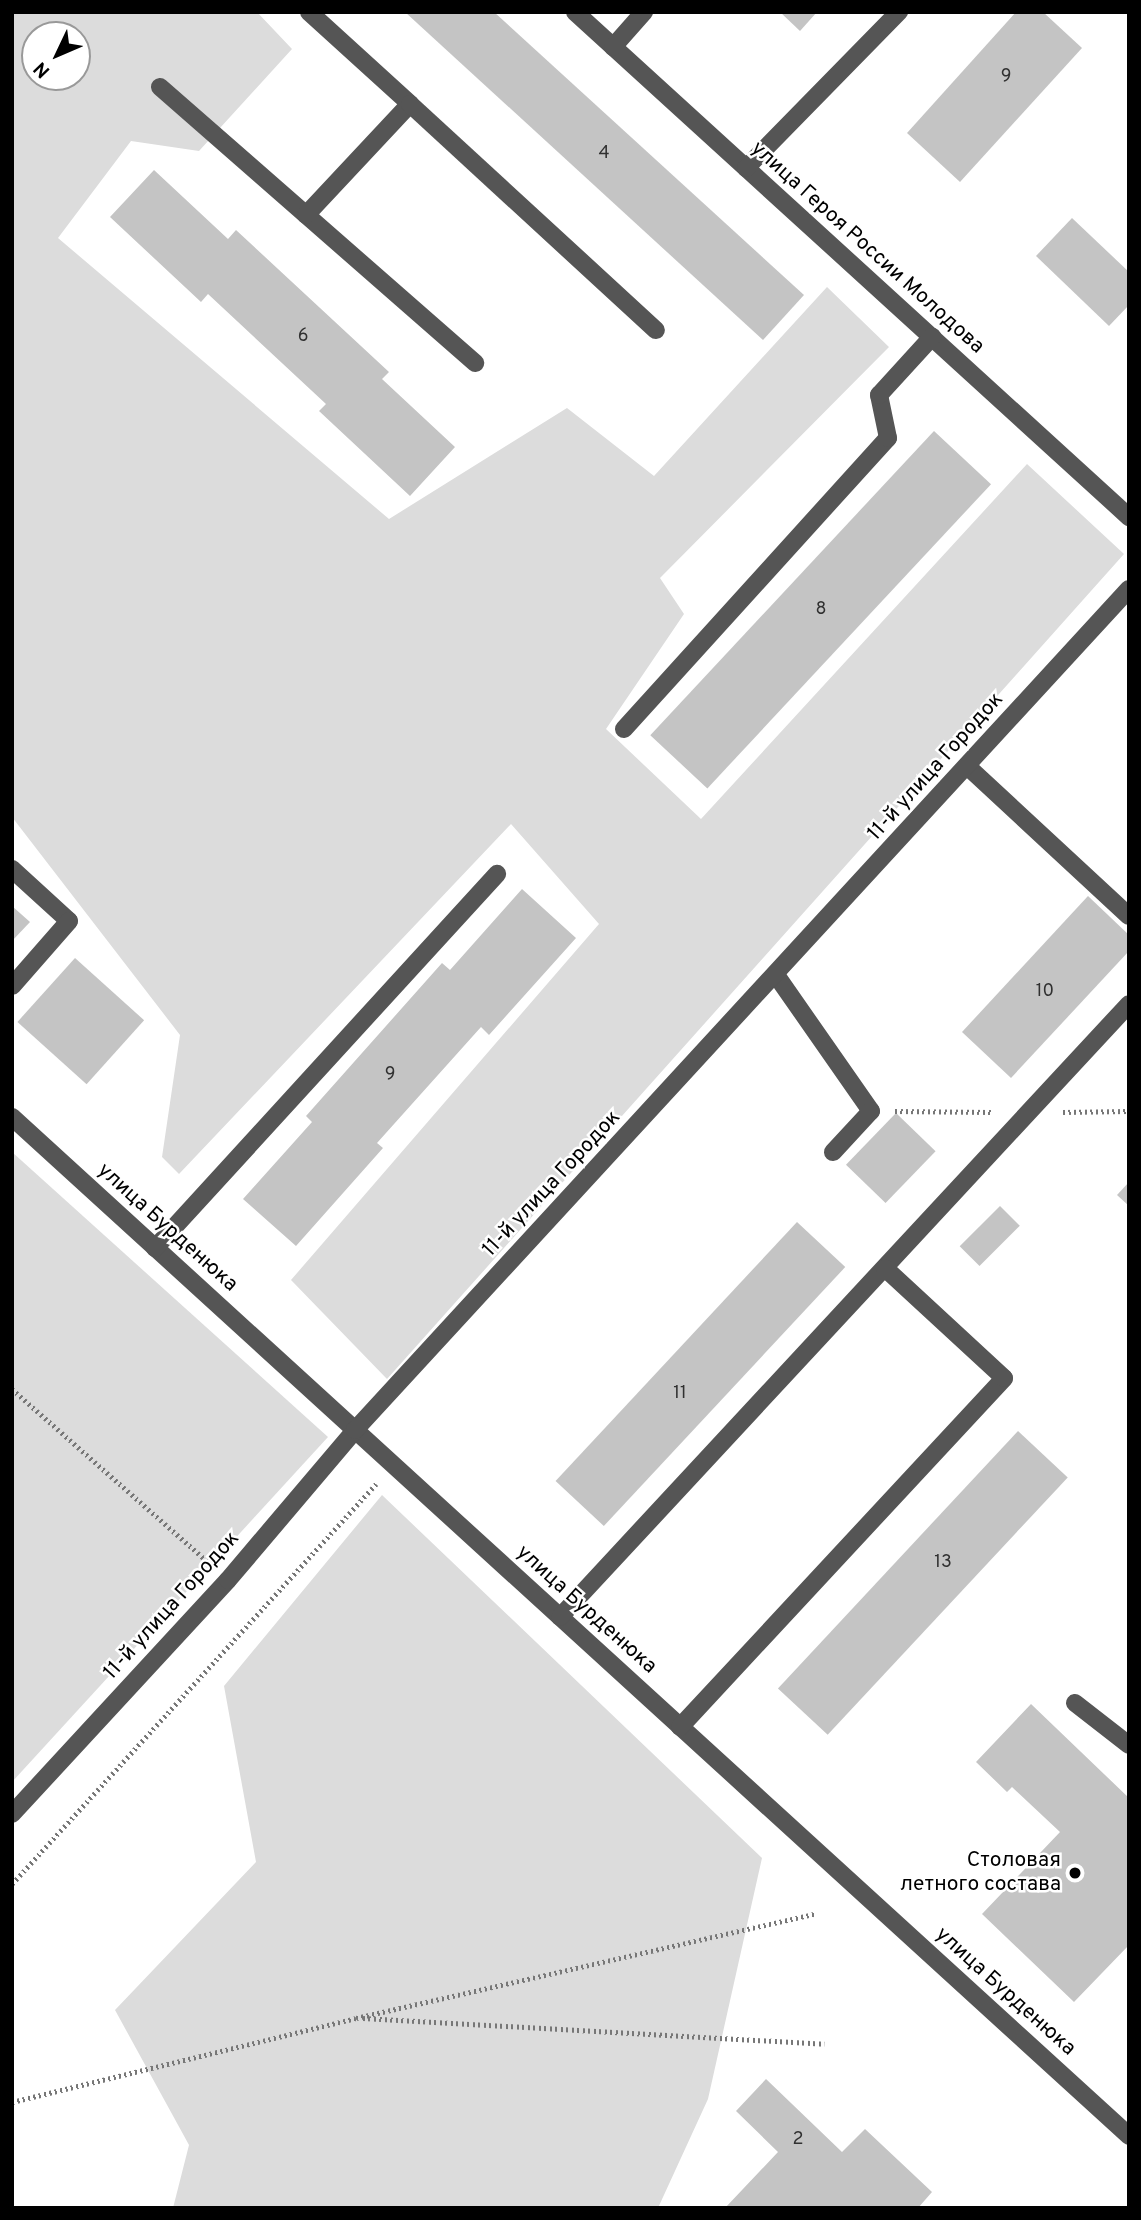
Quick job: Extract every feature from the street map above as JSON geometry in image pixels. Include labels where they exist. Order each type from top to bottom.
[{"type":"street","points":[[309,12],[656,330]]},
{"type":"street","name":"улица Героя России Молодова","points":[[575,12],[1129,517]]},
{"type":"street","points":[[613,47],[645,12]]},
{"type":"street","points":[[746,168],[900,12]]},
{"type":"street","points":[[160,88],[475,363]]},
{"type":"street","points":[[306,215],[410,104]]},
{"type":"street","points":[[624,729],[888,438],[879,395],[932,337]]},
{"type":"street","name":"11-й улица Городок","points":[[12,1814],[228,1580],[355,1430],[1129,589]]},
{"type":"street","points":[[968,767],[1129,916]]},
{"type":"street","points":[[12,869],[69,921],[12,986]]},
{"type":"street","points":[[155,1248],[497,874]]},
{"type":"street","points":[[776,975],[871,1111],[833,1152]]},
{"type":"street","points":[[561,1617],[1129,1004]]},
{"type":"street","name":"улица Бурденюка","points":[[12,1117],[1129,2136]]},
{"type":"street","points":[[680,1727],[1004,1378],[885,1268]]},
{"type":"street","points":[[1074,1703],[1129,1745]]},
{"type":"path","points":[[12,1389],[228,1580]]},
{"type":"path","points":[[12,1884],[394,1465]]},
{"type":"path","points":[[12,2102],[356,2018],[814,1914]]},
{"type":"path","points":[[356,2018],[824,2044]]},
{"type":"shaded area","points":[[12,12],[257,12],[292,49],[199,151],[131,141],[58,238],[389,519],[567,408],[654,476],[827,287],[889,347],[660,578],[684,614],[606,729],[701,819],[1027,464],[1124,554],[387,1379],[291,1280],[599,924],[511,824],[179,1174],[162,1157],[180,1035],[12,817]]},
{"type":"shaded area","points":[[12,1152],[328,1437],[12,1782]]},
{"type":"shaded area","points":[[382,1495],[762,1858],[708,2099],[658,2208],[173,2208],[189,2145],[115,2010],[256,1862],[224,1686]]},
{"type":"building","points":[[405,12],[494,12],[804,295],[763,340]]},
{"type":"building","points":[[780,12],[817,12],[800,31]]},
{"type":"building","points":[[1016,12],[1043,12],[1082,48],[960,182],[907,133]]},
{"type":"building","points":[[154,170],[228,239],[236,230],[389,372],[382,379],[455,447],[410,496],[319,411],[326,404],[208,294],[201,302],[110,217]]},
{"type":"building","points":[[1072,218],[1129,272],[1129,305],[1109,326],[1036,256]]},
{"type":"building","points":[[934,431],[991,484],[707,788],[650,735]]},
{"type":"building","points":[[522,889],[576,938],[489,1035],[481,1027],[377,1143],[383,1148],[296,1246],[243,1199],[312,1122],[306,1116],[442,963],[450,970]]},
{"type":"building","points":[[1088,896],[1129,935],[1129,951],[1011,1078],[962,1032]]},
{"type":"building","points":[[12,906],[30,922],[12,941]]},
{"type":"building","points":[[75,958],[144,1020],[87,1084],[17,1022]]},
{"type":"building","points":[[896,1113],[936,1151],[886,1203],[846,1165]]},
{"type":"building","points":[[1129,1182],[1129,1206],[1117,1195]]},
{"type":"building","points":[[1000,1206],[1020,1226],[979,1266],[960,1246]]},
{"type":"building","points":[[797,1222],[845,1267],[604,1526],[556,1481]]},
{"type":"building","points":[[1018,1431],[1068,1477],[828,1735],[778,1688]]},
{"type":"building","name":"Столовая летного состава","points":[[1031,1704],[1129,1798],[1129,1945],[1074,2002],[982,1914],[1060,1832],[1012,1787],[1007,1792],[976,1762]]},
{"type":"building","points":[[766,2079],[842,2152],[865,2129],[932,2192],[918,2208],[725,2208],[778,2152],[736,2111]]},
{"type":"place","name":"Столовая летного состава","points":[[1075,1873]]}]
